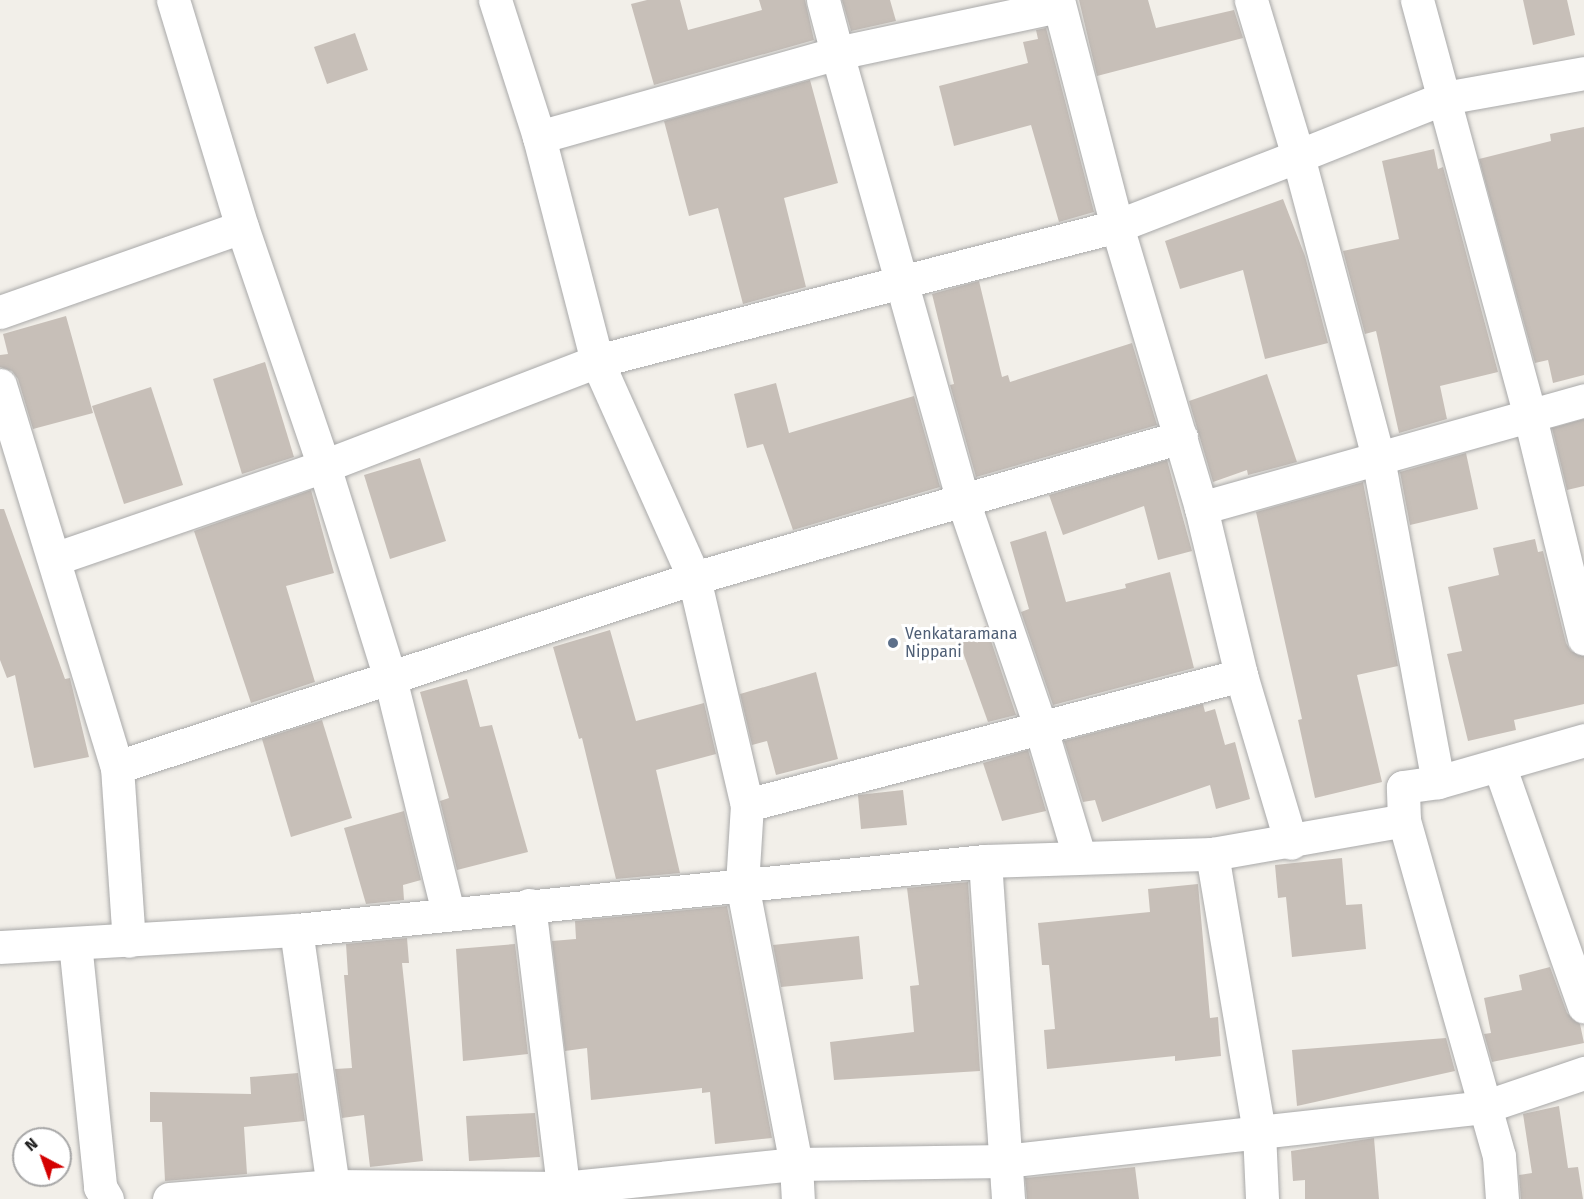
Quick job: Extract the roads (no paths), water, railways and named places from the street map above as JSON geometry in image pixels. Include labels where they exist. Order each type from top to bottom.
[{"type":"street","points":[[173,0],[242,227],[324,466],[390,678],[448,913]]},
{"type":"street","points":[[495,0],[539,137],[597,361],[694,578],[747,805],[742,884],[796,1164],[798,1199]]},
{"type":"street","points":[[823,0],[962,498],[1041,729],[1079,856]]},
{"type":"street","points":[[1251,0],[1298,156],[1378,457],[1438,782]]},
{"type":"street","points":[[1417,0],[1530,417],[1584,638]]},
{"type":"street","points":[[539,137],[837,53],[1058,3],[1117,226],[1201,508],[1241,675],[1291,843]]},
{"type":"street","points":[[54,559],[324,466],[597,361],[1117,226],[1444,98],[1584,73]]},
{"type":"street","points":[[0,312],[242,227]]},
{"type":"street","points":[[0,384],[117,767],[129,941]]},
{"type":"street","points":[[1201,508],[1584,400]]},
{"type":"street","points":[[117,767],[694,578],[962,498],[1181,437]]},
{"type":"street","points":[[747,805],[1241,675]]},
{"type":"street","points":[[1502,1199],[1498,1156],[1404,820],[1403,787],[1438,782],[1584,740]]},
{"type":"street","points":[[1499,765],[1584,1006]]},
{"type":"street","points":[[0,947],[296,930],[985,861],[1079,856],[1212,854],[1291,843],[1404,820]]},
{"type":"street","points":[[1212,854],[1259,1132],[1262,1199]]},
{"type":"street","points":[[985,861],[1008,1199]]},
{"type":"street","points":[[529,905],[559,1194]]},
{"type":"street","points":[[296,930],[333,1186]]},
{"type":"street","points":[[75,943],[100,1186],[107,1199]]},
{"type":"street","points":[[169,1199],[333,1186],[559,1194],[796,1164],[1005,1161],[1484,1107],[1584,1073]]},
{"type":"place","name":"Venkataramana Nippani","points":[[893,643]]}]
